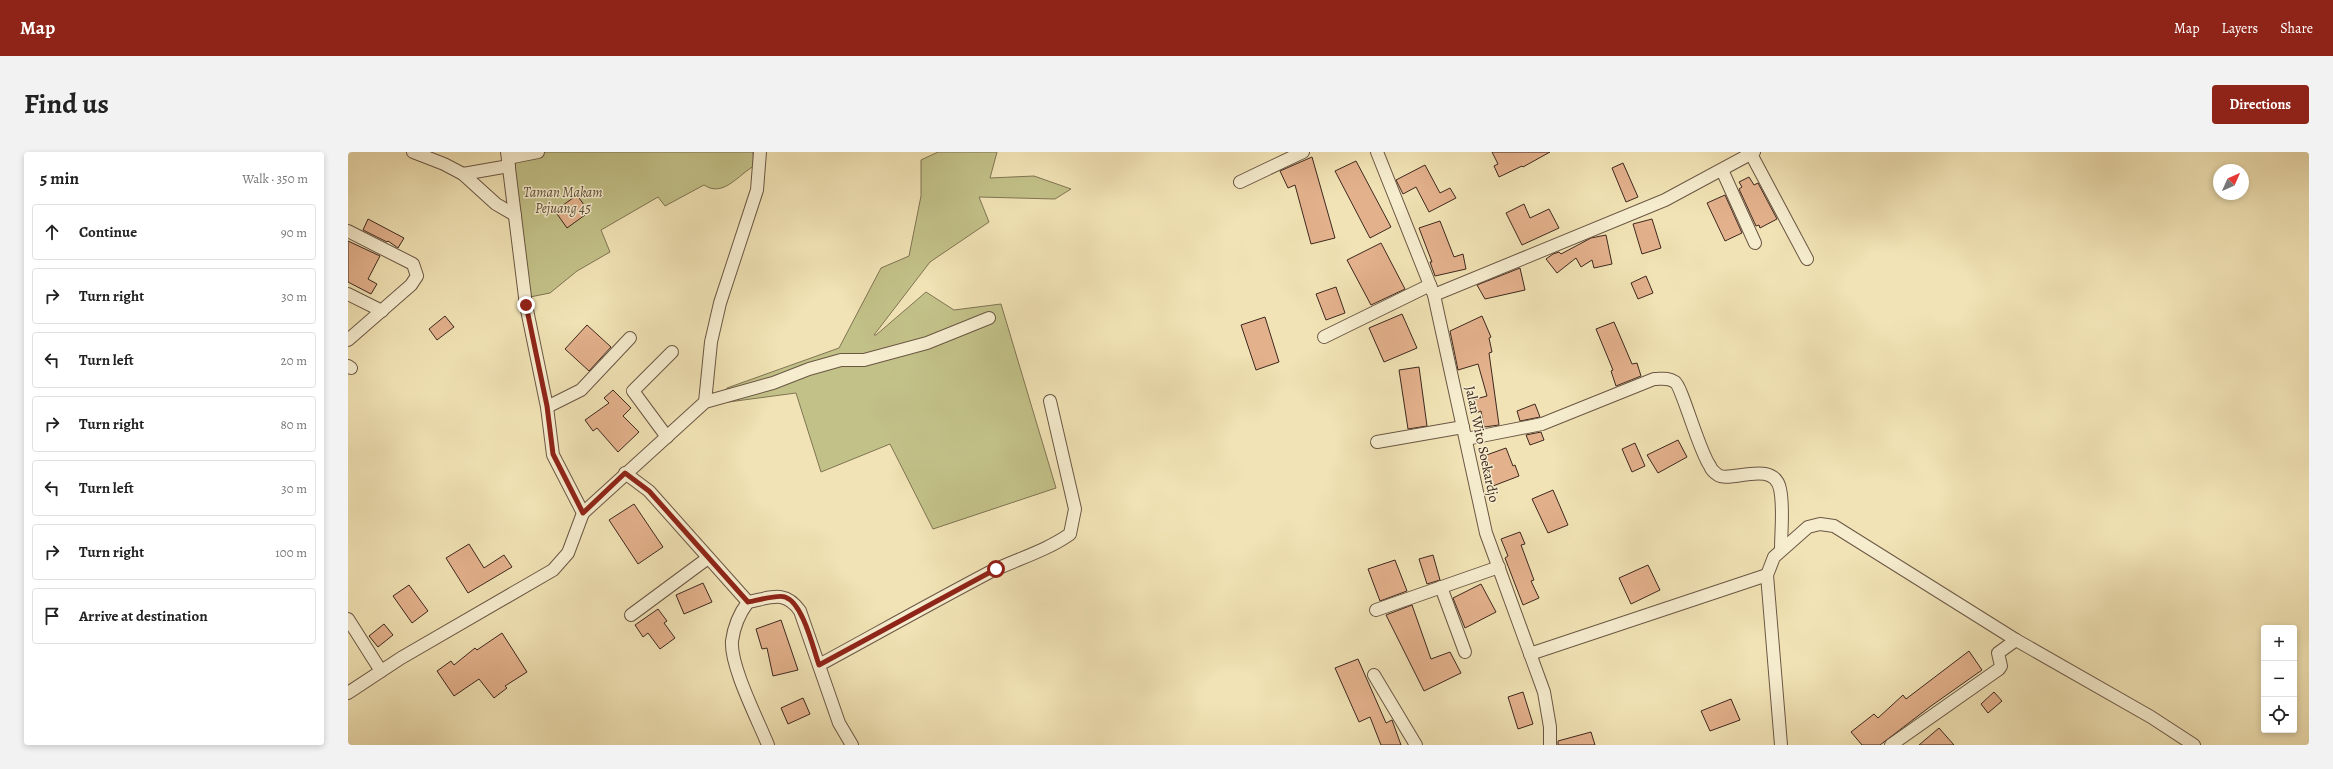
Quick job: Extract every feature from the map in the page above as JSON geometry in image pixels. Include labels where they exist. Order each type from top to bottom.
[{"type":"street","points":[[413,152],[444,164],[463,174],[496,204],[515,215]]},
{"type":"street","points":[[463,174],[508,159],[538,152]]},
{"type":"street","points":[[705,402],[711,342],[720,303],[757,190],[760,152]]},
{"type":"street","points":[[1240,182],[1303,152]]},
{"type":"street","name":"Jalan Wito Soekardjo","points":[[1377,152],[1432,290],[1486,533],[1544,692],[1550,727],[1550,745]]},
{"type":"street","points":[[1324,337],[1432,290],[1665,200],[1752,153],[1807,259]]},
{"type":"street","points":[[508,159],[526,305],[547,406],[553,454],[583,513]]},
{"type":"street","points":[[1722,170],[1756,243]]},
{"type":"street","points":[[348,230],[413,264],[417,270],[417,276],[410,286],[348,340]]},
{"type":"street","points":[[348,294],[382,311]]},
{"type":"street","points":[[348,693],[381,671],[553,570],[568,553],[583,513],[625,473],[705,402],[773,383],[808,369],[841,360],[864,360],[927,343],[989,318]]},
{"type":"street","points":[[547,406],[581,390],[630,338]]},
{"type":"street","points":[[667,437],[633,391],[672,352]]},
{"type":"street","points":[[1466,439],[1542,424],[1654,380],[1667,378],[1678,385],[1701,450],[1709,465],[1718,476],[1725,477],[1762,473],[1773,478],[1780,487],[1781,550]]},
{"type":"street","points":[[819,665],[996,569],[1057,543],[1070,534],[1075,509],[1050,401]]},
{"type":"street","points":[[1378,442],[1463,427]]},
{"type":"street","points":[[625,473],[649,491],[748,602]]},
{"type":"street","points":[[1781,745],[1767,576],[1774,557],[1781,550],[1808,527],[1820,524],[1834,526],[2016,640],[2151,717],[2194,745]]},
{"type":"street","points":[[631,615],[708,558]]},
{"type":"street","points":[[1376,610],[1499,567]]},
{"type":"street","points":[[1530,654],[1767,576]]},
{"type":"street","points":[[1441,587],[1465,652]]},
{"type":"street","points":[[768,745],[735,660],[732,642],[740,612],[748,602],[784,596],[793,601],[800,611],[839,723],[852,745]]},
{"type":"street","points":[[348,619],[381,671]]},
{"type":"street","points":[[1891,745],[1999,669],[2001,666],[1998,653],[2016,640]]},
{"type":"street","points":[[1374,675],[1416,745]]},
{"type":"green space","name":"Taman Makam Pejuang 45","points":[[538,152],[753,152],[754,166],[730,184],[718,189],[704,185],[665,206],[658,197],[601,230],[610,252],[577,271],[550,293],[525,298],[508,158]]},
{"type":"green space","points":[[938,152],[997,152],[990,178],[1034,176],[1071,189],[1055,199],[979,197],[989,222],[930,262],[874,335],[876,335],[926,292],[954,310],[1001,304],[1056,488],[933,529],[890,444],[821,472],[796,393],[721,403],[727,388],[839,348],[881,268],[909,256],[921,196],[921,160]]},
{"type":"building","points":[[1492,152],[1550,152],[1523,167],[1522,166],[1499,177],[1494,166],[1498,164]]},
{"type":"building","points":[[1312,157],[1335,238],[1311,244],[1295,185],[1288,188],[1280,171]]},
{"type":"building","points":[[1356,161],[1391,227],[1370,238],[1335,171]]},
{"type":"building","points":[[1623,163],[1638,197],[1626,202],[1612,168]]},
{"type":"building","points":[[1425,165],[1440,193],[1450,188],[1456,198],[1429,212],[1416,187],[1403,194],[1396,180]]},
{"type":"building","points":[[1749,177],[1754,185],[1758,183],[1777,219],[1760,228],[1759,225],[1756,226],[1739,189],[1742,187],[1739,182]]},
{"type":"building","points":[[577,195],[589,212],[567,228],[555,211]]},
{"type":"building","points":[[1725,195],[1742,233],[1725,241],[1707,203]]},
{"type":"building","points":[[1524,204],[1530,218],[1549,209],[1559,228],[1522,245],[1506,213]]},
{"type":"building","points":[[368,219],[404,238],[398,248],[388,241],[387,242],[363,230]]},
{"type":"building","points":[[1652,219],[1661,248],[1642,254],[1633,224]]},
{"type":"building","points":[[1440,221],[1454,257],[1463,254],[1466,269],[1435,276],[1430,262],[1432,262],[1419,228]]},
{"type":"building","points":[[1606,235],[1612,264],[1594,268],[1592,260],[1581,267],[1576,258],[1557,273],[1546,259],[1559,252],[1561,254],[1591,238]]},
{"type":"building","points":[[348,241],[380,256],[368,279],[377,284],[371,294],[348,282]]},
{"type":"building","points":[[1381,243],[1405,289],[1371,305],[1347,260]]},
{"type":"building","points":[[1520,268],[1525,290],[1485,299],[1477,285]]},
{"type":"building","points":[[1646,276],[1653,293],[1638,299],[1631,283]]},
{"type":"building","points":[[1336,287],[1345,313],[1326,320],[1316,294]]},
{"type":"building","points":[[1402,314],[1417,348],[1384,362],[1369,328]]},
{"type":"building","points":[[445,316],[454,327],[437,340],[429,329]]},
{"type":"building","points":[[1482,316],[1491,337],[1489,338],[1492,352],[1489,353],[1499,425],[1484,427],[1481,411],[1476,413],[1472,400],[1487,396],[1478,364],[1458,370],[1450,331]]},
{"type":"building","points":[[1265,317],[1279,362],[1256,370],[1241,325]]},
{"type":"building","points":[[1614,322],[1632,364],[1637,363],[1641,376],[1616,386],[1611,371],[1613,370],[1596,329]]},
{"type":"building","points":[[587,325],[611,347],[589,371],[565,349]]},
{"type":"building","points":[[1419,367],[1427,426],[1408,429],[1399,370]]},
{"type":"building","points":[[613,390],[631,408],[623,416],[639,432],[618,452],[597,428],[593,431],[585,420],[609,403],[604,398]]},
{"type":"building","points":[[1535,404],[1540,417],[1520,421],[1517,411]]},
{"type":"building","points":[[1541,432],[1544,440],[1530,445],[1526,435]]},
{"type":"building","points":[[1678,440],[1687,457],[1658,473],[1647,455]]},
{"type":"building","points":[[1635,443],[1645,466],[1632,472],[1622,449]]},
{"type":"building","points":[[1506,448],[1513,466],[1515,465],[1519,476],[1493,486],[1481,457]]},
{"type":"building","points":[[1553,490],[1568,525],[1548,533],[1532,499]]},
{"type":"building","points":[[634,504],[663,547],[638,564],[609,520]]},
{"type":"building","points":[[1520,532],[1525,544],[1521,545],[1534,580],[1531,581],[1539,598],[1523,605],[1505,558],[1508,556],[1501,539]]},
{"type":"building","points":[[469,544],[484,568],[504,555],[512,567],[468,593],[446,558]]},
{"type":"building","points":[[1433,555],[1440,580],[1427,584],[1419,559]]},
{"type":"building","points":[[1395,560],[1407,591],[1380,601],[1368,569]]},
{"type":"building","points":[[1648,565],[1660,590],[1631,604],[1619,578]]},
{"type":"building","points":[[703,583],[712,602],[684,614],[676,595]]},
{"type":"building","points":[[1481,584],[1496,612],[1465,628],[1453,598]]},
{"type":"building","points":[[409,585],[428,611],[412,623],[393,596]]},
{"type":"building","points":[[1412,605],[1431,659],[1450,652],[1461,673],[1424,691],[1386,615]]},
{"type":"building","points":[[658,609],[667,621],[664,623],[675,638],[660,649],[648,633],[643,637],[635,625]]},
{"type":"building","points":[[781,620],[798,670],[773,676],[767,648],[762,649],[756,629]]},
{"type":"building","points":[[384,624],[393,635],[378,647],[369,636]]},
{"type":"building","points":[[502,633],[527,672],[505,686],[507,688],[494,698],[479,679],[454,696],[437,671],[451,661],[454,665],[475,648],[477,650]]},
{"type":"building","points":[[1969,651],[1982,670],[1931,706],[1880,745],[1862,745],[1851,732],[1874,714],[1878,718],[1903,695],[1906,699]]},
{"type":"building","points":[[1358,659],[1386,723],[1392,720],[1401,745],[1381,745],[1370,717],[1359,722],[1335,668]]},
{"type":"building","points":[[1523,692],[1533,724],[1518,729],[1508,697]]},
{"type":"building","points":[[1994,692],[2002,701],[1988,713],[1981,704]]},
{"type":"building","points":[[803,698],[810,714],[788,724],[781,708]]},
{"type":"building","points":[[1731,699],[1740,720],[1710,731],[1701,711]]},
{"type":"building","points":[[1939,728],[1954,745],[1919,745]]},
{"type":"building","points":[[1591,732],[1595,745],[1558,745],[1558,741]]},
{"type":"route","points":[[526,305],[547,406],[549,436],[553,454],[574,498],[583,513],[625,473],[649,491],[748,602],[784,596],[793,601],[800,611],[819,665],[996,569]]}]
